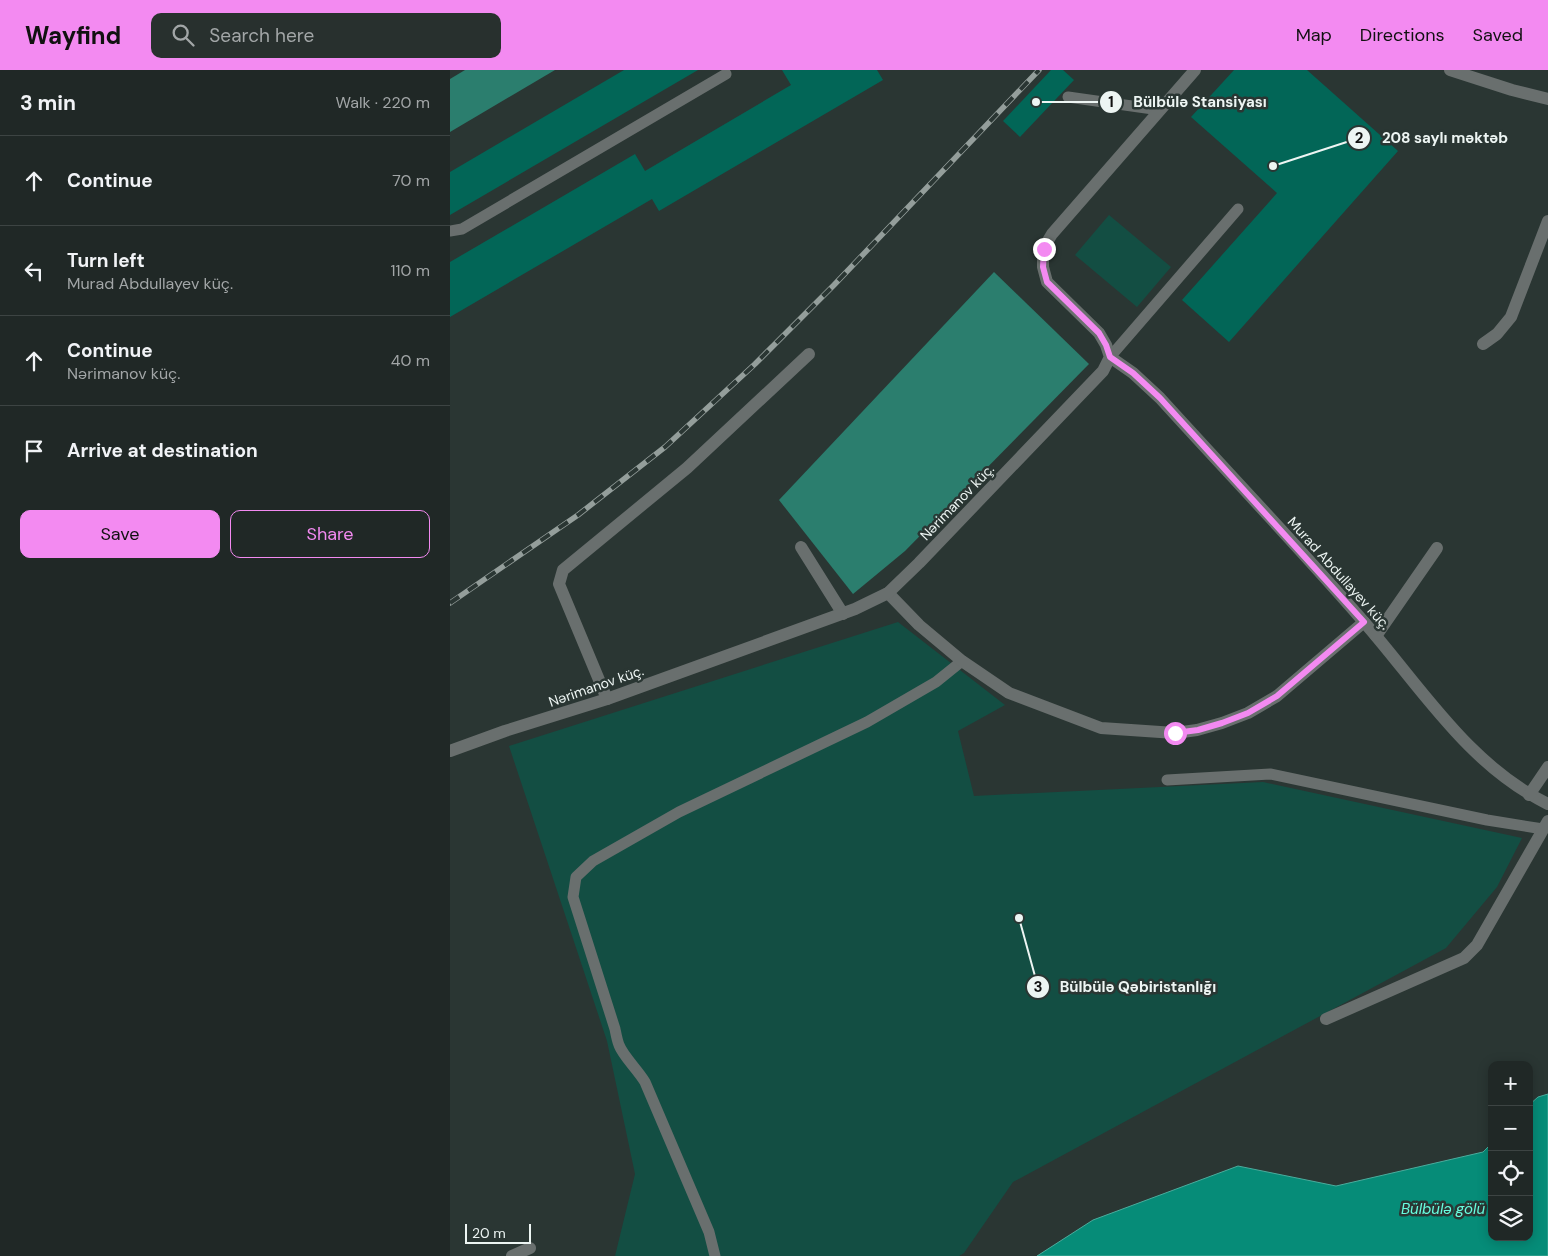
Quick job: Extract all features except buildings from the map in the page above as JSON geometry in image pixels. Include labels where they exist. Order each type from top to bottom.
[{"type":"street","points":[[1110,357],[1099,333],[1047,282],[1043,267],[1044,249],[1052,234],[1195,70]]},
{"type":"street","points":[[1450,70],[1512,90],[1548,99]]},
{"type":"street","points":[[1483,344],[1497,334],[1511,317],[1547,226]]},
{"type":"street","points":[[607,699],[559,584],[563,570],[686,468],[808,354]]},
{"type":"street","name":"Nərimanov küç.","points":[[450,751],[505,731],[607,699],[843,614],[888,593],[1092,383],[1103,371],[1110,357]]},
{"type":"street","name":"Murad Abdullayev küç.","points":[[1110,357],[1133,373],[1160,398],[1364,622],[1438,714],[1490,767],[1529,795],[1548,804]]},
{"type":"street","points":[[801,547],[843,614]]},
{"type":"street","points":[[1376,636],[1437,548]]},
{"type":"street","points":[[888,593],[919,625],[962,661],[1009,693],[1101,728],[1175,733],[1198,730],[1222,723],[1248,713],[1277,696],[1364,622]]},
{"type":"street","points":[[1529,795],[1548,767]]},
{"type":"street","points":[[1326,1019],[1464,958],[1477,945],[1546,825]]},
{"type":"street","points":[[512,1256],[530,1248]]},
{"type":"lane","points":[[450,231],[462,230],[726,74]]},
{"type":"lane","points":[[1068,97],[1160,110]]},
{"type":"lane","points":[[1110,357],[1238,209]]},
{"type":"lane","points":[[716,1256],[709,1232],[645,1082],[637,1068],[625,1056],[619,1046],[573,897],[576,877],[593,860],[679,812],[867,722],[936,682],[962,661]]},
{"type":"lane","points":[[1166,780],[1270,774],[1487,820],[1546,825]]},
{"type":"shaded area","points":[[465,70],[555,70],[450,132],[450,79]]},
{"type":"shaded area","points":[[1109,215],[1171,267],[1137,307],[1075,255]]},
{"type":"shaded area","points":[[994,272],[1089,364],[905,551],[853,594],[779,500]]},
{"type":"shaded area","points":[[898,622],[1005,705],[958,731],[974,796],[1263,782],[1522,838],[1497,887],[1446,948],[1013,1182],[964,1253],[959,1256],[615,1256],[635,1174],[607,1041],[509,746]]},
{"type":"water","name":"Bülbülə gölü","points":[[1548,1094],[1548,1256],[1037,1256],[1093,1220],[1238,1166],[1336,1186],[1483,1152],[1488,1147],[1488,1241],[1533,1241],[1533,1101],[1538,1097]]},
{"type":"railway","points":[[450,603],[578,515],[665,447],[755,364],[834,285],[1039,70]]},
{"type":"place","name":"Bülbülə Stansiyası","points":[[1036,102]]},
{"type":"place","name":"208 saylı məktəb","points":[[1273,166]]},
{"type":"place","name":"Bülbülə Qəbiristanlığı","points":[[1019,918]]},
{"type":"route","points":[[1044,249],[1043,267],[1047,282],[1099,333],[1110,357],[1133,373],[1160,398],[1364,622],[1277,696],[1248,713],[1222,723],[1198,730],[1175,733]]}]
